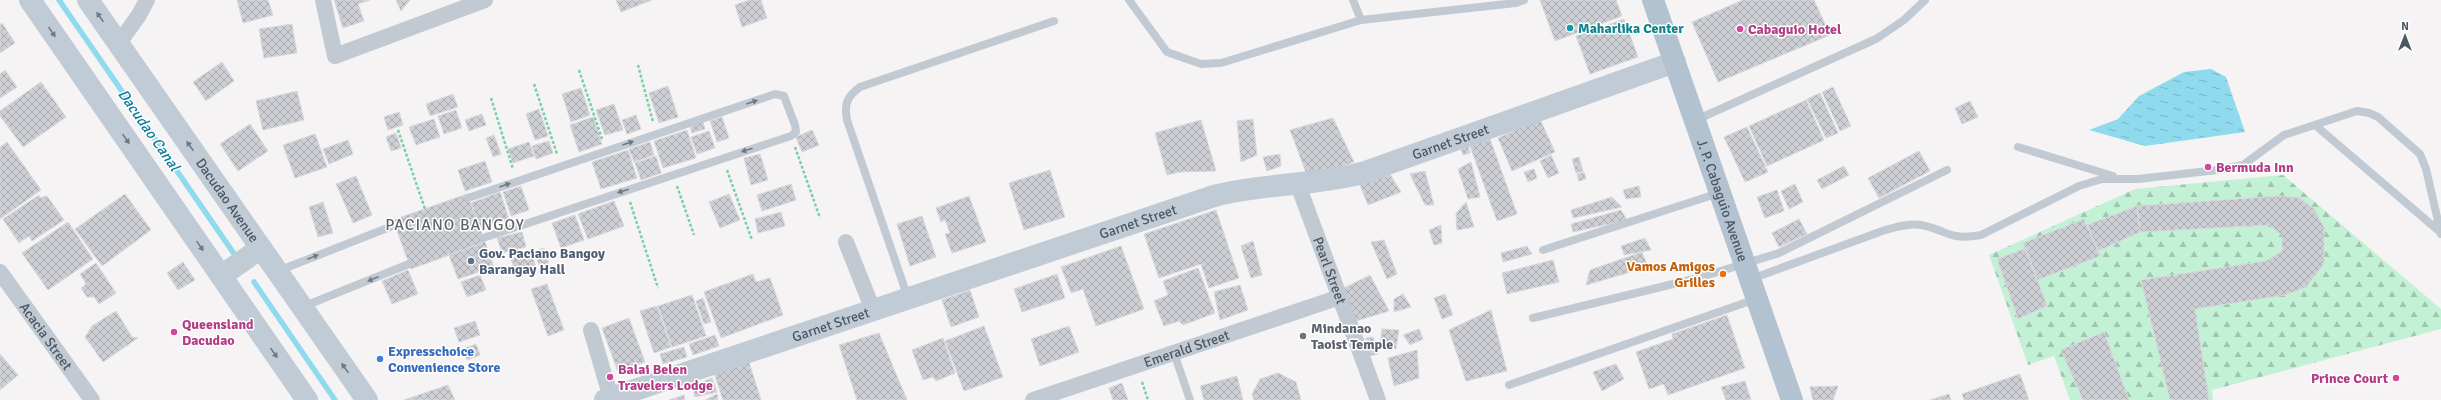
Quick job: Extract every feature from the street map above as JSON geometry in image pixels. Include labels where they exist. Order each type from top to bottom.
[{"type":"main road","name":"J. P. Cabaguio Avenue","points":[[1653,0],[1696,120],[1792,400]]},
{"type":"street","points":[[30,0],[307,400]]},
{"type":"street","name":"Dacudao Avenue","points":[[88,0],[367,400]]},
{"type":"street","points":[[119,43],[140,15],[147,0]]},
{"type":"street","points":[[323,0],[335,56],[485,0]]},
{"type":"street","name":"Garnet Street","points":[[608,399],[1214,196],[1239,190],[1298,185],[1334,180],[1362,173],[1675,62]]},
{"type":"street","name":"Pearl Street","points":[[1298,185],[1378,400]]},
{"type":"street","points":[[846,242],[873,310]]},
{"type":"street","points":[[221,276],[261,248]]},
{"type":"street","name":"Acacia Street","points":[[0,272],[92,400]]},
{"type":"street","name":"Emerald Street","points":[[1033,400],[1340,297]]},
{"type":"street","points":[[591,330],[608,399]]},
{"type":"lane","points":[[1129,0],[1156,40],[1167,52],[1201,64],[1221,63],[1361,20],[1516,3],[1524,0]]},
{"type":"lane","points":[[1353,0],[1361,20]]},
{"type":"lane","points":[[1696,120],[1876,39],[1904,20],[1925,0]]},
{"type":"lane","points":[[908,298],[847,120],[845,106],[849,95],[860,87],[1054,21]]},
{"type":"lane","points":[[468,198],[779,94],[784,96],[796,125],[796,132],[790,136],[483,238]]},
{"type":"lane","points":[[1509,385],[1751,280],[1884,230],[1904,225],[1921,225],[1954,237],[1981,235],[2078,186],[2102,179],[2138,179],[2209,171],[2243,165],[2284,135],[2357,111],[2369,113],[2378,117],[2420,154],[2426,169],[2441,233]]},
{"type":"lane","points":[[2315,125],[2441,233]]},
{"type":"lane","points":[[2018,147],[2119,178]]},
{"type":"lane","points":[[1533,318],[1698,278],[1751,280],[1779,253],[1947,170]]},
{"type":"lane","points":[[1543,250],[1720,193]]},
{"type":"lane","points":[[277,272],[395,225]]},
{"type":"lane","points":[[302,307],[409,264]]},
{"type":"lane","points":[[1174,353],[1190,400]]},
{"type":"path","points":[[638,65],[656,134]]},
{"type":"path","points":[[579,70],[606,151]]},
{"type":"path","points":[[534,84],[561,166]]},
{"type":"path","points":[[490,98],[516,181]]},
{"type":"path","points":[[398,130],[425,209]]},
{"type":"path","points":[[790,136],[820,218]]},
{"type":"path","points":[[723,158],[752,240]]},
{"type":"path","points":[[673,174],[694,235]]},
{"type":"path","points":[[626,190],[658,288]]},
{"type":"green space","points":[[2283,175],[2441,309],[2441,329],[2212,390],[2213,400],[2070,400],[2054,356],[2028,365],[1989,255],[2135,189]]},
{"type":"water","points":[[2211,69],[2226,77],[2245,132],[2145,146],[2089,130],[2118,119],[2139,96],[2184,72]]},
{"type":"building","points":[[237,0],[268,0],[273,15],[243,23]]},
{"type":"building","points":[[334,0],[370,0],[358,4],[364,21],[343,28]]},
{"type":"building","points":[[396,0],[410,0],[401,11]]},
{"type":"building","points":[[616,0],[652,0],[621,12]]},
{"type":"building","points":[[749,0],[761,0],[767,18],[742,27],[735,5]]},
{"type":"building","name":"Maharlika Center","points":[[1540,0],[1616,0],[1622,16],[1555,41]]},
{"type":"building","points":[[1743,0],[1814,0],[1830,35],[1718,82],[1692,22]]},
{"type":"building","points":[[1624,19],[1638,57],[1590,74],[1576,36]]},
{"type":"building","points":[[2,23],[15,43],[0,53],[0,25]]},
{"type":"building","points":[[292,24],[297,53],[264,58],[259,29]]},
{"type":"building","points":[[222,62],[234,81],[206,101],[193,82]]},
{"type":"building","points":[[5,70],[17,87],[0,98],[0,74]]},
{"type":"building","points":[[41,82],[66,117],[23,147],[0,116],[0,111]]},
{"type":"building","points":[[668,86],[678,117],[659,123],[649,93]]},
{"type":"building","points":[[1833,87],[1851,126],[1840,131],[1822,92]]},
{"type":"building","points":[[581,88],[590,115],[571,122],[562,94]]},
{"type":"building","points":[[297,91],[304,120],[263,130],[256,101]]},
{"type":"building","points":[[1820,93],[1838,133],[1826,138],[1807,99]]},
{"type":"building","points":[[453,94],[458,107],[430,116],[426,104]]},
{"type":"building","points":[[1806,100],[1824,140],[1767,166],[1749,126]]},
{"type":"building","points":[[1970,101],[1978,117],[1962,124],[1955,108]]},
{"type":"building","points":[[614,104],[623,130],[605,135],[596,110]]},
{"type":"building","points":[[539,109],[548,136],[535,140],[526,114]]},
{"type":"building","points":[[456,110],[462,128],[444,134],[438,116]]},
{"type":"building","points":[[399,112],[403,125],[388,130],[384,117]]},
{"type":"building","points":[[482,114],[486,125],[469,131],[465,120]]},
{"type":"building","points":[[636,115],[641,129],[627,134],[622,120]]},
{"type":"building","points":[[593,117],[602,144],[579,152],[570,125]]},
{"type":"building","points":[[722,117],[729,138],[717,142],[710,121]]},
{"type":"building","points":[[1333,118],[1354,162],[1308,178],[1290,130]]},
{"type":"building","points":[[434,119],[440,137],[416,145],[409,127]]},
{"type":"building","points":[[702,119],[705,129],[692,133],[689,124]]},
{"type":"building","points":[[1253,119],[1257,155],[1241,162],[1237,121]]},
{"type":"building","points":[[1540,119],[1555,152],[1512,171],[1498,138]]},
{"type":"building","points":[[1201,120],[1216,171],[1180,172],[1167,175],[1155,133]]},
{"type":"building","points":[[250,124],[268,151],[238,171],[220,144]]},
{"type":"building","points":[[1747,127],[1768,172],[1745,182],[1724,137]]},
{"type":"building","points":[[687,130],[696,158],[663,168],[654,141]]},
{"type":"building","points":[[812,130],[819,145],[802,152],[796,137]]},
{"type":"building","points":[[709,131],[715,148],[697,154],[691,137]]},
{"type":"building","points":[[396,133],[401,148],[391,151],[386,137]]},
{"type":"building","points":[[315,134],[327,167],[295,178],[283,145]]},
{"type":"building","points":[[494,135],[501,154],[493,157],[486,138]]},
{"type":"building","points":[[1490,139],[1517,214],[1497,221],[1470,146]]},
{"type":"building","points":[[348,140],[353,154],[329,164],[323,149]]},
{"type":"building","points":[[549,141],[553,153],[536,159],[532,146]]},
{"type":"building","points":[[7,142],[41,190],[0,219],[0,147]]},
{"type":"building","points":[[529,142],[534,156],[513,163],[508,149]]},
{"type":"building","points":[[650,142],[654,155],[634,162],[629,149]]},
{"type":"building","points":[[1468,146],[1470,153],[1463,155],[1461,149]]},
{"type":"building","points":[[628,150],[637,178],[601,189],[592,162]]},
{"type":"building","points":[[1919,151],[1930,171],[1879,198],[1868,178]]},
{"type":"building","points":[[760,154],[768,180],[751,185],[744,158]]},
{"type":"building","points":[[1280,154],[1281,166],[1267,171],[1263,157]]},
{"type":"building","points":[[1551,155],[1559,173],[1548,178],[1540,161]]},
{"type":"building","points":[[656,156],[661,173],[641,180],[635,163]]},
{"type":"building","points":[[1579,157],[1581,164],[1574,166],[1572,159]]},
{"type":"building","points":[[485,161],[492,182],[465,191],[458,170]]},
{"type":"building","points":[[1471,162],[1480,197],[1468,199],[1458,169]]},
{"type":"building","points":[[1581,164],[1583,171],[1576,173],[1574,166]]},
{"type":"building","points":[[1844,166],[1849,175],[1822,189],[1817,180]]},
{"type":"building","points":[[1534,169],[1537,178],[1528,182],[1524,172]]},
{"type":"building","points":[[1050,170],[1065,217],[1024,230],[1009,183]]},
{"type":"building","points":[[1425,171],[1434,205],[1425,205],[1410,174]]},
{"type":"building","points":[[1584,172],[1586,179],[1579,181],[1577,174]]},
{"type":"building","points":[[1390,174],[1401,192],[1368,205],[1360,185]]},
{"type":"building","points":[[356,176],[372,215],[353,223],[336,184]]},
{"type":"building","points":[[791,184],[796,200],[762,211],[757,195]]},
{"type":"building","points":[[1795,184],[1803,202],[1789,209],[1781,191]]},
{"type":"building","points":[[521,186],[529,210],[511,216],[503,192]]},
{"type":"building","points":[[1639,186],[1641,197],[1626,199],[1623,190]]},
{"type":"building","points":[[1777,190],[1784,211],[1765,218],[1757,197]]},
{"type":"building","points":[[500,192],[509,219],[480,229],[471,203]]},
{"type":"building","points":[[125,194],[151,230],[102,266],[75,229]]},
{"type":"building","points":[[467,194],[485,242],[411,269],[393,220]]},
{"type":"building","points":[[729,194],[740,220],[720,228],[709,202]]},
{"type":"building","points":[[39,195],[40,198],[47,196],[64,220],[32,241],[29,236],[19,243],[3,219]]},
{"type":"building","points":[[969,196],[986,242],[952,253],[945,234],[950,233],[945,220],[941,222],[936,208]]},
{"type":"building","points":[[2280,196],[2300,198],[2314,209],[2324,227],[2324,264],[2306,287],[2285,295],[2195,309],[2209,400],[2170,400],[2141,280],[2266,261],[2282,251],[2282,235],[2269,225],[2140,232],[2137,206]]},
{"type":"building","points":[[1612,197],[1622,207],[1573,218],[1571,210]]},
{"type":"building","points":[[614,201],[624,226],[588,239],[578,214]]},
{"type":"building","points":[[323,202],[333,233],[318,237],[309,207]]},
{"type":"building","points":[[1466,202],[1474,227],[1457,230],[1456,213]]},
{"type":"building","points":[[2137,206],[2140,232],[2098,251],[2087,225]]},
{"type":"building","points":[[1216,210],[1239,278],[1209,288],[1201,264],[1159,278],[1144,234]]},
{"type":"building","points":[[1621,210],[1627,220],[1573,232],[1571,224]]},
{"type":"building","points":[[781,212],[785,226],[758,233],[755,219]]},
{"type":"building","points":[[575,215],[584,240],[561,248],[552,223]]},
{"type":"building","points":[[922,216],[936,257],[910,266],[897,224]]},
{"type":"building","points":[[1799,219],[1807,234],[1779,247],[1772,233]]},
{"type":"building","points":[[2084,219],[2100,256],[2037,280],[2023,243]]},
{"type":"building","points":[[68,222],[93,259],[48,290],[22,253]]},
{"type":"building","points":[[1441,225],[1442,243],[1434,245],[1429,230]]},
{"type":"building","points":[[522,232],[526,247],[502,253],[497,238]]},
{"type":"building","points":[[1645,238],[1651,250],[1624,255],[1621,246]]},
{"type":"building","points":[[1384,240],[1397,274],[1387,279],[1371,242]]},
{"type":"building","points":[[1253,241],[1262,275],[1251,278],[1241,246]]},
{"type":"building","name":"Gov. Paciano Bangoy Barangay Hall","points":[[485,242],[494,267],[458,279],[449,255]]},
{"type":"building","points":[[1121,246],[1144,309],[1096,326],[1083,289],[1071,293],[1061,267]]},
{"type":"building","points":[[1527,246],[1532,254],[1503,262],[1501,253]]},
{"type":"building","points":[[543,248],[549,264],[540,268],[534,252]]},
{"type":"building","points":[[2026,248],[2047,306],[2018,319],[1997,259]]},
{"type":"building","points":[[531,252],[537,270],[517,277],[511,259]]},
{"type":"building","points":[[1642,252],[1648,267],[1586,285],[1590,270]]},
{"type":"building","points":[[1553,260],[1559,282],[1507,294],[1502,273]]},
{"type":"building","points":[[183,262],[195,280],[178,290],[167,273]]},
{"type":"building","points":[[96,263],[116,293],[99,304],[94,297],[87,297],[81,288],[86,284],[80,274]]},
{"type":"building","points":[[1198,268],[1215,313],[1183,325],[1179,321],[1164,326],[1154,301],[1168,295],[1163,281]]},
{"type":"building","points":[[408,270],[418,294],[392,304],[382,281]]},
{"type":"building","points":[[753,274],[756,282],[770,278],[783,315],[721,338],[704,292]]},
{"type":"building","points":[[1057,274],[1065,298],[1022,312],[1014,289]]},
{"type":"building","points":[[480,275],[486,290],[467,297],[461,282]]},
{"type":"building","points":[[1370,275],[1389,311],[1356,321],[1344,288]]},
{"type":"building","points":[[547,284],[564,330],[548,336],[531,289]]},
{"type":"building","points":[[1240,285],[1248,310],[1220,320],[1214,292]]},
{"type":"building","points":[[970,290],[979,317],[951,327],[942,300]]},
{"type":"building","points":[[1403,294],[1411,307],[1394,312],[1394,299]]},
{"type":"building","points":[[1445,294],[1453,315],[1442,319],[1434,298]]},
{"type":"building","points":[[692,295],[706,336],[672,347],[658,306]]},
{"type":"building","points":[[703,298],[711,322],[704,324],[696,301]]},
{"type":"building","points":[[657,306],[671,347],[654,353],[640,311]]},
{"type":"building","points":[[1491,310],[1507,371],[1466,381],[1449,330]]},
{"type":"building","points":[[116,311],[132,337],[138,338],[103,362],[85,337],[92,326]]},
{"type":"building","points":[[1727,315],[1745,368],[1668,395],[1664,384],[1649,389],[1636,352],[1673,339],[1672,334]]},
{"type":"building","points":[[629,318],[645,362],[618,372],[602,328]]},
{"type":"building","points":[[475,321],[480,335],[459,342],[454,328]]},
{"type":"building","points":[[984,326],[1003,377],[964,391],[945,341]]},
{"type":"building","points":[[1069,326],[1079,352],[1040,366],[1031,339]]},
{"type":"building","points":[[1382,329],[1399,330],[1396,349],[1380,345]]},
{"type":"building","points":[[1419,329],[1423,339],[1410,345],[1403,335]]},
{"type":"building","points":[[2104,332],[2129,400],[2083,400],[2061,350]]},
{"type":"building","points":[[879,333],[907,400],[857,400],[839,345]]},
{"type":"building","points":[[715,335],[719,346],[693,355],[689,344]]},
{"type":"building","points":[[1373,337],[1378,354],[1366,357],[1366,338]]},
{"type":"building","points":[[943,338],[955,373],[936,381],[933,377],[923,380],[912,350]]},
{"type":"building","points":[[476,344],[480,355],[467,360],[463,349]]},
{"type":"building","points":[[684,347],[687,357],[663,364],[660,354]]},
{"type":"building","points":[[1417,350],[1419,378],[1394,386],[1388,358]]},
{"type":"building","points":[[0,354],[18,375],[0,390]]},
{"type":"building","points":[[749,362],[761,400],[723,400],[714,373]]},
{"type":"building","points":[[1616,364],[1624,379],[1602,391],[1593,372]]},
{"type":"building","points":[[1278,373],[1296,382],[1301,400],[1254,400],[1252,394],[1260,379]]},
{"type":"building","points":[[2020,374],[2029,400],[1964,400],[1962,394]]},
{"type":"building","points":[[1237,376],[1243,400],[1204,400],[1200,386]]},
{"type":"building","points":[[712,378],[717,392],[695,397],[692,386]]},
{"type":"building","points":[[1745,381],[1751,400],[1726,400],[1721,387]]},
{"type":"building","points":[[1122,383],[1128,400],[1113,400],[1109,388]]},
{"type":"building","points":[[448,385],[455,400],[404,400]]},
{"type":"building","points":[[1838,386],[1833,400],[1813,400],[1810,387]]},
{"type":"building","points":[[717,394],[718,400],[705,400]]},
{"type":"building","points":[[1949,394],[1951,400],[1930,400]]},
{"type":"building","points":[[684,395],[685,400],[669,400]]},
{"type":"waterway","name":"Dacudao Canal","points":[[59,0],[237,258]]},
{"type":"waterway","name":"Dacudao Canal","points":[[254,282],[335,400]]},
{"type":"place","name":"Maharlika Center","points":[[1570,28]]},
{"type":"place","name":"Cabaguio Hotel","points":[[1740,29]]},
{"type":"place","name":"Bermuda Inn","points":[[2208,167]]},
{"type":"place","name":"Gov. Paciano Bangoy Barangay Hall","points":[[471,261]]},
{"type":"place","name":"Vamos Amigos Grilles","points":[[1723,274]]},
{"type":"place","name":"Queensland Dacudao","points":[[174,332]]},
{"type":"place","name":"Mindanao Taoist Temple","points":[[1303,336]]},
{"type":"place","name":"Expresschoice Convenience Store","points":[[380,359]]},
{"type":"place","name":"Balai Belen Travelers Lodge","points":[[610,377]]},
{"type":"place","name":"Prince Court","points":[[2396,378]]},
{"type":"district","name":"PACIANO BANGOY","points":[[455,224]]}]
